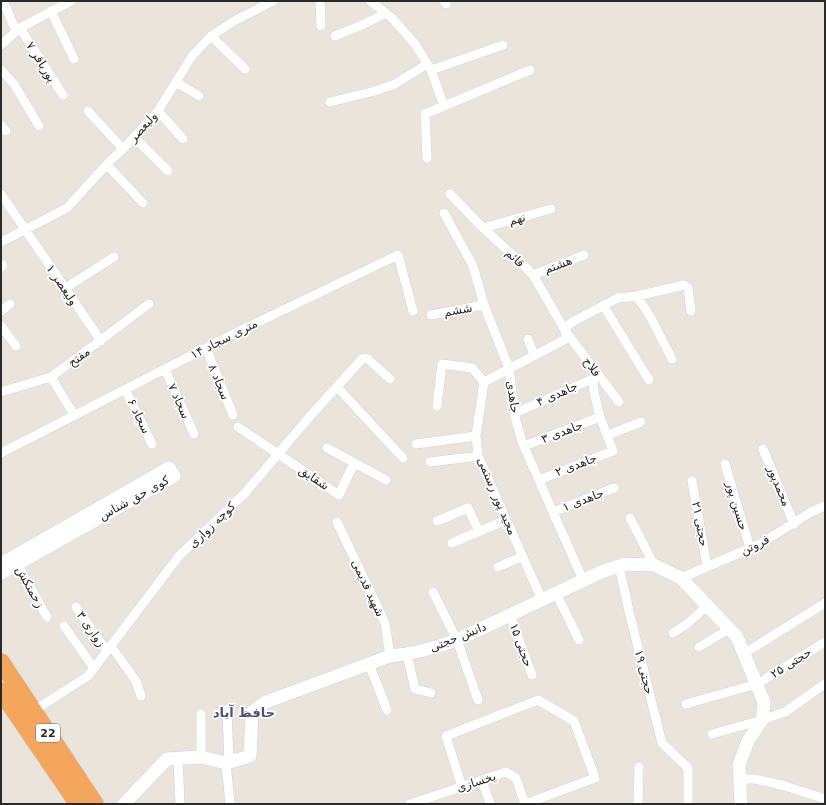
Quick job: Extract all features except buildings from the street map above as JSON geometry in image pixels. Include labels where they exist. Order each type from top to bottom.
[{"type":"highway","name":"22","points":[[1,662],[95,804]]},
{"type":"highway","name":"22","points":[[1,691],[78,804]]},
{"type":"street","name":"پورباقر ۷","points":[[3,1],[18,29],[63,95]]},
{"type":"street","points":[[1,45],[18,29],[70,1]]},
{"type":"street","name":"ولیعصر","points":[[1,242],[67,208],[158,111],[192,56],[211,36],[234,21],[272,1]]},
{"type":"street","points":[[320,1],[322,26]]},
{"type":"street","points":[[370,1],[392,18],[415,44],[429,67],[444,106]]},
{"type":"street","points":[[51,12],[74,59]]},
{"type":"street","points":[[335,36],[386,13]]},
{"type":"street","points":[[211,36],[244,69]]},
{"type":"street","points":[[330,102],[374,91],[395,84],[429,67],[503,45]]},
{"type":"street","points":[[1,70],[14,84],[39,126]]},
{"type":"street","points":[[427,158],[425,114],[530,70]]},
{"type":"street","points":[[176,82],[199,96]]},
{"type":"street","points":[[88,110],[123,149]]},
{"type":"street","points":[[158,111],[183,140]]},
{"type":"street","points":[[134,137],[168,171]]},
{"type":"street","points":[[107,164],[143,203]]},
{"type":"street","name":"ولیعصر ۱","points":[[1,194],[101,341]]},
{"type":"street","name":"قائم","points":[[450,194],[483,228],[533,275],[566,332]]},
{"type":"street","name":"نهم","points":[[483,228],[550,209]]},
{"type":"street","name":"جاهدی","points":[[444,213],[473,266],[484,305],[509,368],[515,413],[524,446],[583,580]]},
{"type":"street","name":"۱۴ متری سجاد","points":[[1,453],[206,348],[398,255],[413,311]]},
{"type":"street","name":"هشتم","points":[[533,275],[584,255]]},
{"type":"street","points":[[64,288],[114,257]]},
{"type":"street","points":[[437,406],[442,364],[472,368],[484,382],[564,340],[567,326],[574,320],[618,298],[637,296],[668,288],[686,286],[688,288],[691,310]]},
{"type":"street","points":[[637,296],[651,318],[672,359]]},
{"type":"street","points":[[1,311],[10,304]]},
{"type":"street","name":"مفتح","points":[[1,392],[51,377],[149,304]]},
{"type":"street","name":"ششم","points":[[432,315],[484,305]]},
{"type":"street","points":[[603,305],[649,380]]},
{"type":"street","points":[[1,326],[16,346]]},
{"type":"street","name":"فلاح","points":[[566,332],[596,377],[619,402]]},
{"type":"street","points":[[528,339],[534,355]]},
{"type":"street","name":"سجاد ۸","points":[[206,348],[233,415]]},
{"type":"street","name":"کوچه زواری","points":[[34,711],[88,676],[179,556],[245,493],[312,414],[362,359],[368,359],[390,379]]},
{"type":"street","name":"سجاد ۷","points":[[165,369],[194,434]]},
{"type":"street","points":[[51,377],[74,415]]},
{"type":"street","points":[[596,377],[594,392],[600,417],[608,435],[641,422]]},
{"type":"street","name":"جاهدی ۴","points":[[515,413],[596,377]]},
{"type":"street","name":"مجید پور رستمی","points":[[484,382],[476,436],[478,456],[542,600]]},
{"type":"street","points":[[337,387],[403,458]]},
{"type":"street","name":"سجاد ۶","points":[[125,389],[152,444]]},
{"type":"street","name":"جاهدی ۳","points":[[524,446],[600,417]]},
{"type":"street","points":[[238,427],[278,455]]},
{"type":"street","name":"جاهدی ۲","points":[[539,480],[613,451],[608,435]]},
{"type":"street","points":[[416,444],[476,436]]},
{"type":"street","points":[[328,448],[386,480]]},
{"type":"street","name":"محمدپور","points":[[763,449],[794,524]]},
{"type":"street","name":"شقایق","points":[[278,455],[339,495],[354,463]]},
{"type":"street","points":[[430,462],[478,456]]},
{"type":"street","name":"حسین پور","points":[[725,464],[750,548]]},
{"type":"street","name":"کوی حق شناس","points":[[1,564],[15,561],[174,476],[169,468],[15,561],[1,573]]},
{"type":"street","name":"حجتی ۲۱","points":[[692,481],[707,566]]},
{"type":"street","name":"جاهدی ۱","points":[[553,512],[614,488]]},
{"type":"street","name":"فروتن","points":[[681,578],[750,548],[794,524],[799,518],[825,506]]},
{"type":"street","points":[[437,521],[468,508],[479,532]]},
{"type":"street","points":[[630,518],[654,565]]},
{"type":"street","points":[[452,543],[506,520]]},
{"type":"street","name":"شهید قدیمی","points":[[337,522],[385,623],[390,656]]},
{"type":"street","points":[[498,567],[522,556]]},
{"type":"street","name":"زحمتکش","points":[[15,561],[46,617]]},
{"type":"street","name":"دانش حجتی","points":[[227,763],[250,756],[252,712],[266,702],[390,656],[433,649],[457,640],[583,580],[625,564],[654,565],[681,578],[730,629],[737,637],[745,653],[764,702],[762,720]]},
{"type":"street","name":"حجتی ۱۹","points":[[619,566],[628,611],[662,742],[688,768],[688,804]]},
{"type":"street","points":[[434,592],[457,640],[478,700]]},
{"type":"street","points":[[556,593],[579,640]]},
{"type":"street","points":[[745,653],[825,603]]},
{"type":"street","points":[[673,633],[687,624],[708,606]]},
{"type":"street","name":"زواری ۳","points":[[76,607],[136,681],[141,696]]},
{"type":"street","name":"حجتی ۱۵","points":[[510,615],[532,675]]},
{"type":"street","points":[[64,626],[94,668]]},
{"type":"street","points":[[699,647],[730,629]]},
{"type":"street","name":"حجتی ۲۵","points":[[686,704],[757,684],[825,642]]},
{"type":"street","points":[[407,654],[416,689],[431,693]]},
{"type":"street","points":[[370,664],[387,710]]},
{"type":"street","points":[[712,734],[785,712],[825,684]]},
{"type":"street","points":[[462,787],[446,736],[538,700],[574,721],[596,778],[525,804]]},
{"type":"street","points":[[227,709],[227,763],[230,804]]},
{"type":"street","points":[[201,714],[201,757]]},
{"type":"street","points":[[741,804],[739,765],[748,742],[762,720]]},
{"type":"street","points":[[124,804],[167,759],[201,757],[227,763]]},
{"type":"street","points":[[178,758],[180,804]]},
{"type":"street","points":[[638,804],[639,768]]},
{"type":"street","name":"یخسازی","points":[[410,804],[506,772],[516,778],[525,804]]},
{"type":"street","points":[[740,779],[755,779],[825,798]]},
{"type":"street","points":[[482,780],[490,804]]},
{"type":"district","name":"حافظ آباد","points":[[244,712]]}]
